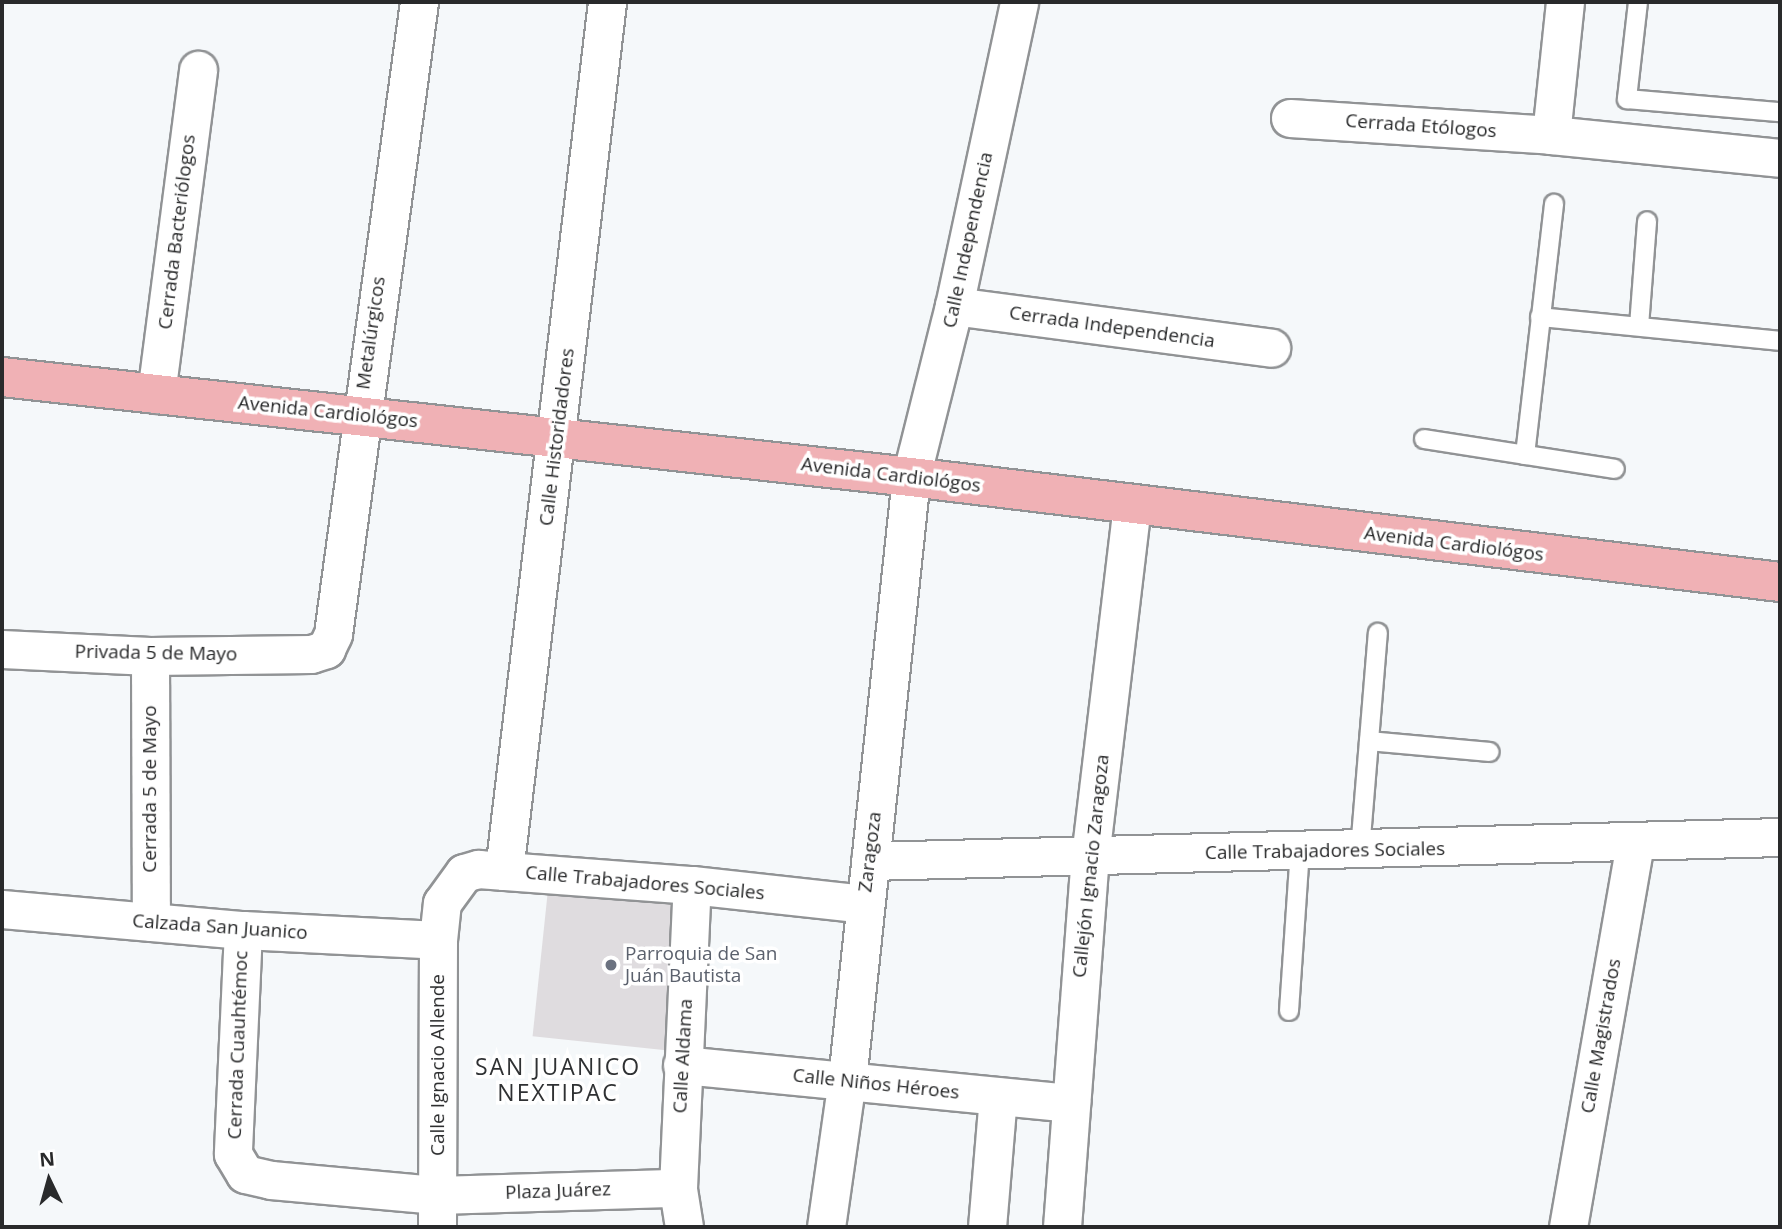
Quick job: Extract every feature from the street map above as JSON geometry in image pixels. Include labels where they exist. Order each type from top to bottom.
[{"type":"main road","name":"Avenida Cardiológos","points":[[2,377],[911,477],[1780,582]]},
{"type":"street","name":"Metalúrgicos","points":[[311,654],[326,649],[333,634],[360,415],[419,2]]},
{"type":"street","name":"Calle Historidadores","points":[[504,871],[607,2]]},
{"type":"street","name":"Calle Independencia","points":[[911,477],[954,306],[1019,2]]},
{"type":"street","points":[[1551,135],[1565,2]]},
{"type":"street","name":"Cerrada Bacteriólogos","points":[[156,394],[198,70]]},
{"type":"street","name":"Cerrada Etólogos","points":[[1290,118],[1551,135],[1780,158]]},
{"type":"street","name":"Cerrada Independencia","points":[[954,306],[1271,348]]},
{"type":"street","name":"Zaragoza","points":[[826,1227],[847,1080],[911,477]]},
{"type":"street","name":"Callejón Ignacio Zaragoza","points":[[1062,1227],[1090,857],[1132,505]]},
{"type":"street","name":"Privada 5 de Mayo","points":[[2,649],[150,656],[311,654]]},
{"type":"street","name":"Cerrada 5 de Mayo","points":[[150,656],[150,922]]},
{"type":"street","name":"Calle Trabajadores Sociales","points":[[870,861],[1634,844],[1780,838]]},
{"type":"street","name":"Calle Magistrados","points":[[1568,1227],[1634,844]]},
{"type":"street","name":"Calle Trabajadores Sociales","points":[[442,903],[464,873],[504,871],[692,885],[864,904]]},
{"type":"street","name":"Calle Aldama","points":[[684,1227],[678,1188],[692,885]]},
{"type":"street","name":"Calle Ignacio Allende","points":[[437,1211],[438,940],[442,903]]},
{"type":"street","name":"Calzada San Juanico","points":[[2,909],[243,930],[438,940]]},
{"type":"street","name":"Cerrada Cuauhtémoc","points":[[243,930],[233,1154],[245,1174],[437,1211]]},
{"type":"street","name":"Calle Niños Héroes","points":[[682,1065],[1071,1103]]},
{"type":"street","points":[[987,1227],[998,1096]]},
{"type":"street","name":"Plaza Juárez","points":[[437,1211],[678,1188]]},
{"type":"lane","points":[[1638,2],[1628,99],[1780,111]]},
{"type":"lane","points":[[1525,455],[1554,204]]},
{"type":"lane","points":[[1639,326],[1647,221]]},
{"type":"lane","points":[[1540,317],[1780,341]]},
{"type":"lane","points":[[1424,439],[1615,469]]},
{"type":"lane","points":[[1360,850],[1378,633]]},
{"type":"lane","points":[[1369,741],[1489,752]]},
{"type":"lane","points":[[1289,1012],[1300,851]]},
{"type":"building","name":"Parroquia de San Juán Bautista","points":[[549,880],[682,894],[666,1050],[533,1036]]},
{"type":"place","name":"Parroquia de San Juán Bautista","points":[[611,965]]},
{"type":"district","name":"SAN JUANICO NEXTIPAC","points":[[558,1079]]}]
